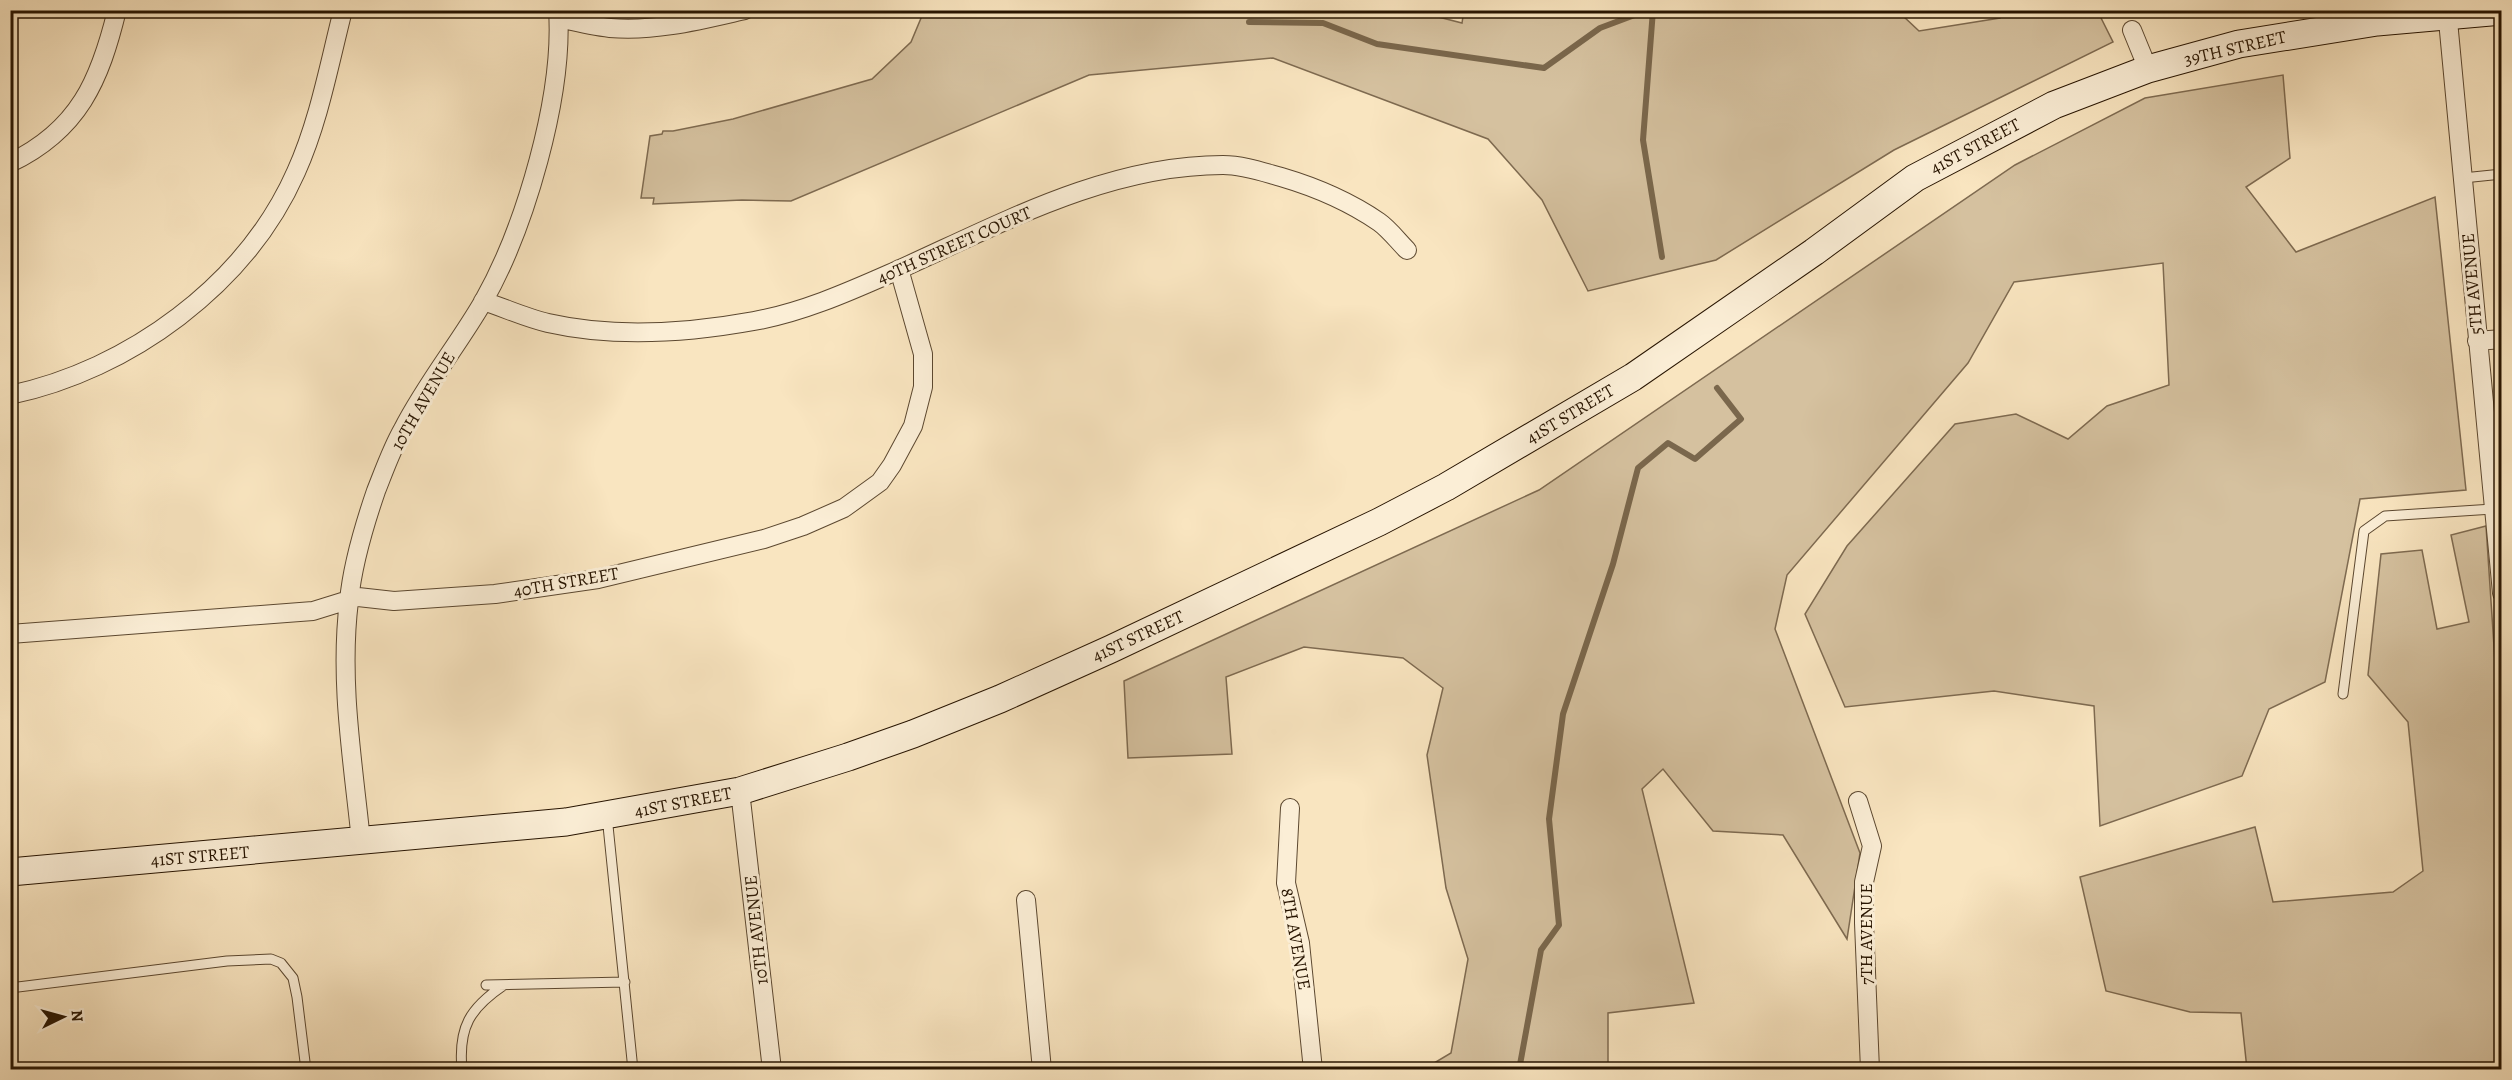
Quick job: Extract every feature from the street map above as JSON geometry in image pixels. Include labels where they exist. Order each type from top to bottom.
[{"type":"street","points":[[10,163],[29,154],[50,137],[71,118],[86,99],[107,51],[117,10]]},
{"type":"street","points":[[10,395],[33,390],[81,373],[131,348],[204,296],[233,266],[272,214],[295,175],[315,124],[343,10]]},
{"type":"street","points":[[558,14],[610,28],[636,29],[688,23],[745,10]]},
{"type":"street","name":"39TH STREET","points":[[2148,69],[2239,44],[2324,29],[2448,13],[2502,11]]},
{"type":"street","name":"5TH AVENUE","points":[[2448,13],[2477,341],[2496,502],[2502,593]]},
{"type":"street","name":"10TH AVENUE","points":[[361,841],[346,690],[349,601],[369,513],[401,430],[483,301],[522,213],[543,142],[554,93],[558,14]]},
{"type":"street","points":[[2132,30],[2148,69]]},
{"type":"street","name":"41ST STREET","points":[[10,872],[566,822],[607,816],[740,791],[891,741],[1000,699],[1379,522],[1446,487],[1633,377],[1814,252],[1915,178],[2054,105],[2148,69]]},
{"type":"street","name":"40TH STREET COURT","points":[[483,301],[508,308],[527,318],[579,329],[687,330],[755,321],[849,291],[1027,212],[1104,183],[1140,175],[1224,165],[1251,169],[1306,184],[1381,223],[1407,250]]},
{"type":"street","name":"40TH STREET","points":[[10,634],[314,611],[358,597],[394,601],[495,594],[598,579],[764,538],[803,526],[844,508],[880,482],[913,426],[923,387],[923,354],[898,269]]},
{"type":"street","points":[[2477,341],[2502,339]]},
{"type":"street","name":"10TH AVENUE","points":[[740,791],[772,1070]]},
{"type":"street","name":"7TH AVENUE","points":[[1858,801],[1872,846],[1864,882],[1870,1070]]},
{"type":"street","name":"8TH AVENUE","points":[[1290,808],[1286,883],[1300,943],[1313,1070]]},
{"type":"street","points":[[1026,900],[1042,1070]]},
{"type":"lane","points":[[2463,178],[2502,174]]},
{"type":"lane","points":[[2343,694],[2364,531],[2385,516],[2496,502]]},
{"type":"lane","points":[[607,816],[633,1070]]},
{"type":"lane","points":[[10,987],[226,961],[272,959],[281,963],[293,978],[306,1070]]},
{"type":"lane","points":[[486,985],[625,982]]},
{"type":"lane","points":[[462,1070],[462,1041],[466,1024],[484,998],[504,985]]},
{"type":"shaded area","points":[[1420,10],[1423,13],[1462,23],[1464,10],[1903,10],[1901,14],[1919,31],[2000,18],[2006,11],[2097,10],[2113,42],[1894,150],[1716,260],[1588,291],[1542,200],[1488,139],[1273,58],[1089,75],[791,201],[742,200],[653,204],[654,198],[641,198],[650,136],[662,134],[663,131],[733,119],[872,79],[911,42],[924,11]]},
{"type":"shaded area","points":[[2283,75],[2290,158],[2246,187],[2296,252],[2435,197],[2466,490],[2360,499],[2325,682],[2269,709],[2242,776],[2100,826],[2094,706],[1994,691],[1845,707],[1805,614],[1847,546],[1955,424],[2016,414],[2068,439],[2107,406],[2169,385],[2163,263],[2014,282],[1968,363],[1787,575],[1775,629],[1860,853],[1847,939],[1783,835],[1713,831],[1663,769],[1642,789],[1694,1003],[1608,1013],[1608,1069],[1424,1069],[1451,1053],[1468,959],[1446,888],[1427,755],[1443,688],[1403,658],[1304,647],[1226,677],[1232,754],[1128,758],[1124,681],[1539,490],[2015,165],[2145,98]]},
{"type":"shaded area","points":[[2486,526],[2502,767],[2501,1069],[2247,1069],[2241,1013],[2190,1012],[2106,991],[2080,877],[2255,827],[2273,902],[2393,892],[2423,871],[2408,722],[2368,675],[2381,554],[2422,550],[2437,629],[2469,622],[2451,535]]},
{"type":"waterway","points":[[1249,22],[1323,23],[1377,44],[1544,68],[1600,28],[1648,10]]},
{"type":"waterway","points":[[1653,10],[1643,140],[1662,257]]},
{"type":"waterway","points":[[1519,1070],[1541,950],[1559,925],[1549,819],[1563,714],[1613,564],[1638,468],[1668,443],[1695,459],[1741,419],[1717,388]]}]
